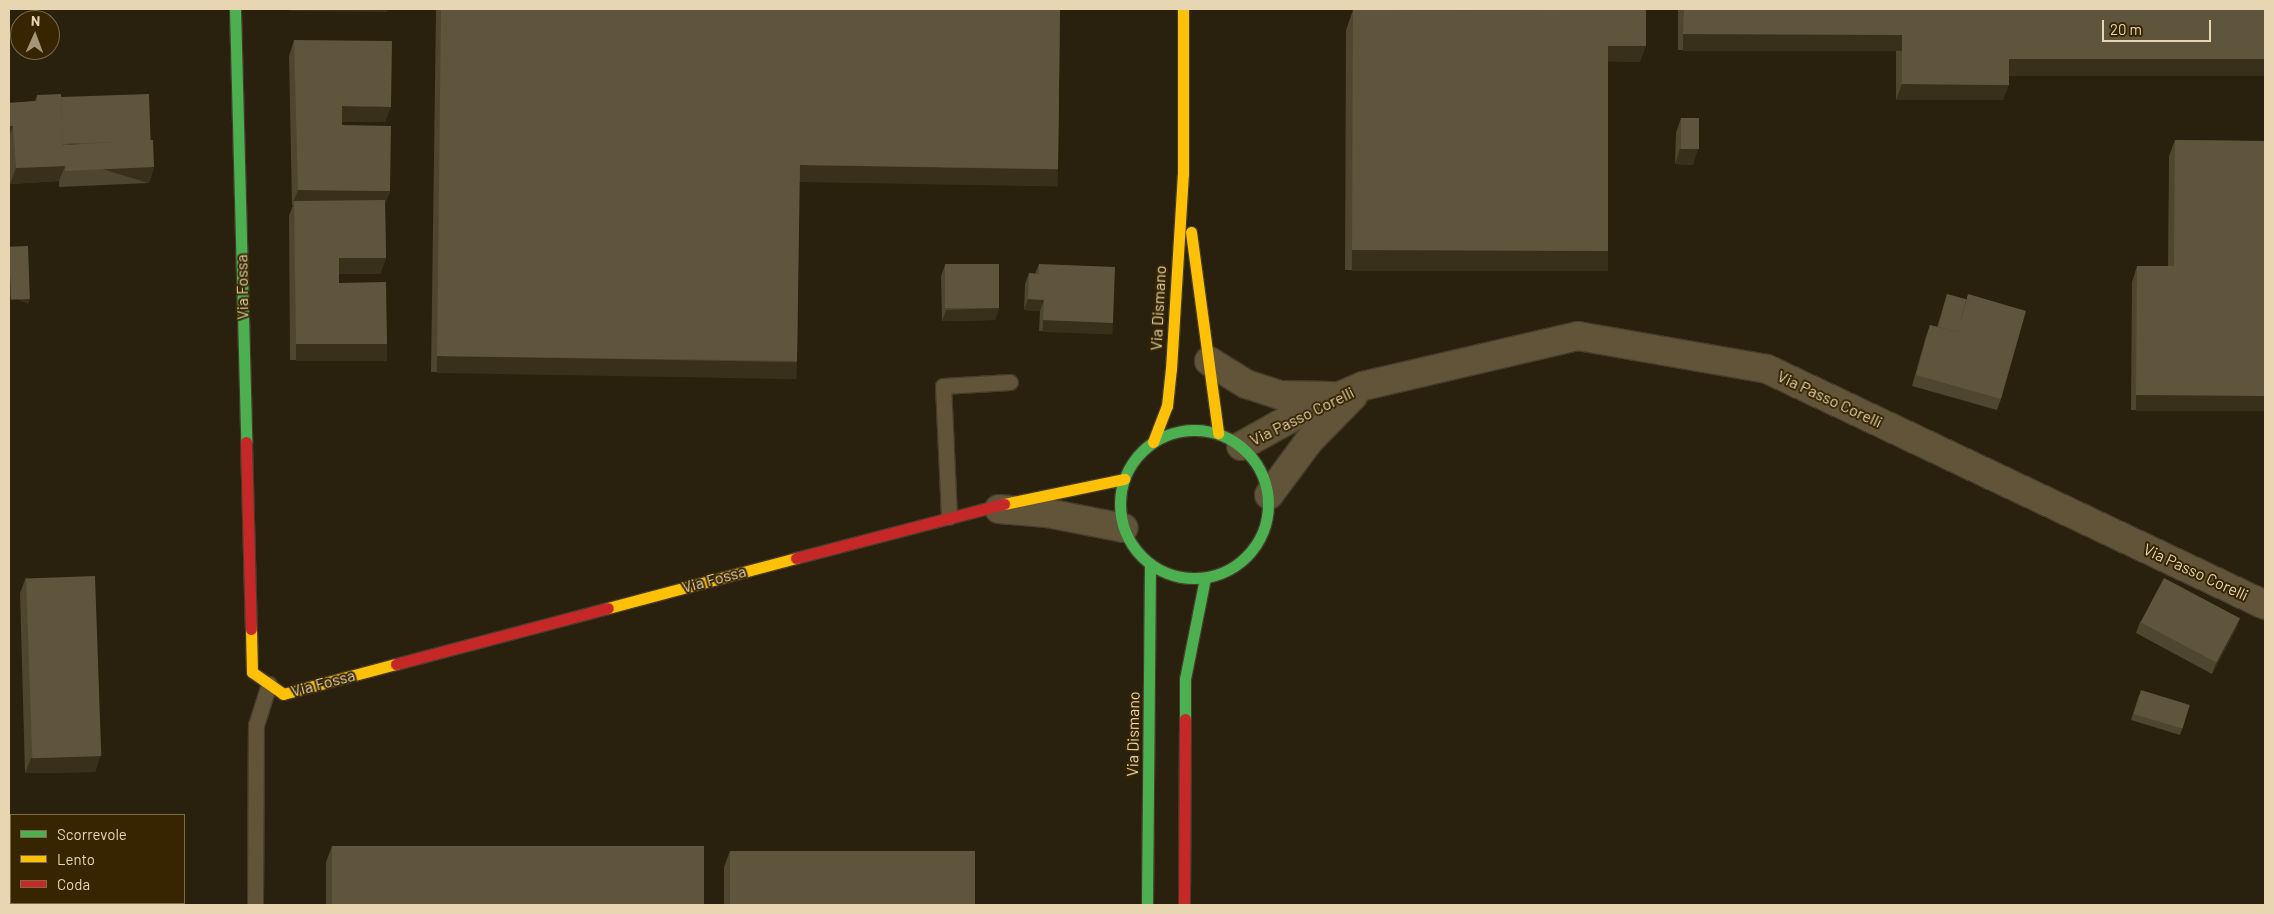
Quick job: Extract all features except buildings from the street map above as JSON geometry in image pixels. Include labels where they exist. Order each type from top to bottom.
[{"type":"main road","name":"Via Fossa","points":[[235,9],[252,672],[283,694],[983,508],[1072,492],[1124,479]]},
{"type":"main road","name":"Via Dismano","points":[[1153,442],[1167,406],[1171,369],[1182,174],[1183,9]]},
{"type":"main road","name":"Via Dismano","points":[[1182,174],[1209,361],[1229,440]]},
{"type":"main road","points":[[1188,430],[1229,440],[1259,468],[1268,496],[1268,518],[1260,540],[1246,558],[1227,571],[1205,578],[1176,576],[1150,564],[1134,548],[1124,528],[1120,504],[1124,479],[1136,458],[1153,442],[1174,432],[1188,430]]},
{"type":"main road","name":"Via Dismano","points":[[1147,905],[1150,564]]},
{"type":"main road","points":[[1184,905],[1185,679],[1205,578]]},
{"type":"street","name":"Via Passo Corelli","points":[[1229,440],[1363,386],[1578,336],[1767,369],[2265,605]]},
{"type":"street","points":[[1209,361],[1246,384],[1280,395],[1338,397]]},
{"type":"street","name":"Via Passo Corelli","points":[[1268,496],[1309,441],[1363,386]]},
{"type":"street","name":"Via Fossa","points":[[983,508],[1048,513],[1124,528]]},
{"type":"lane","points":[[949,517],[943,386],[1010,382]]},
{"type":"lane","points":[[255,905],[256,725],[269,684]]},
{"type":"traffic: fast","points":[[235,9],[246,442]]},
{"type":"traffic: fast","points":[[1194,430],[1208,431],[1222,436],[1235,442],[1246,452],[1256,463],[1262,476],[1267,490],[1268,504],[1267,518],[1262,532],[1256,545],[1246,556],[1235,566],[1222,572],[1208,577],[1194,578],[1180,577],[1166,572],[1153,566],[1142,556],[1132,545],[1126,532],[1121,518],[1120,504],[1121,490],[1126,476],[1132,463],[1142,452],[1153,442],[1166,436],[1180,431],[1194,430]]},
{"type":"traffic: fast","points":[[1147,905],[1150,564]]},
{"type":"traffic: fast","points":[[1185,719],[1185,679],[1205,578]]},
{"type":"traffic: slow","points":[[1153,442],[1167,406],[1171,369],[1183,174],[1183,9]]},
{"type":"traffic: slow","points":[[1191,232],[1218,433]]},
{"type":"traffic: slow","points":[[1004,504],[1124,479]]},
{"type":"traffic: slow","points":[[608,608],[796,558]]},
{"type":"traffic: slow","points":[[251,629],[252,672],[283,694],[396,664]]},
{"type":"traffic: jam","points":[[246,442],[251,629]]},
{"type":"traffic: jam","points":[[796,558],[1004,504]]},
{"type":"traffic: jam","points":[[396,664],[608,608]]},
{"type":"traffic: jam","points":[[1184,905],[1185,719]]}]
